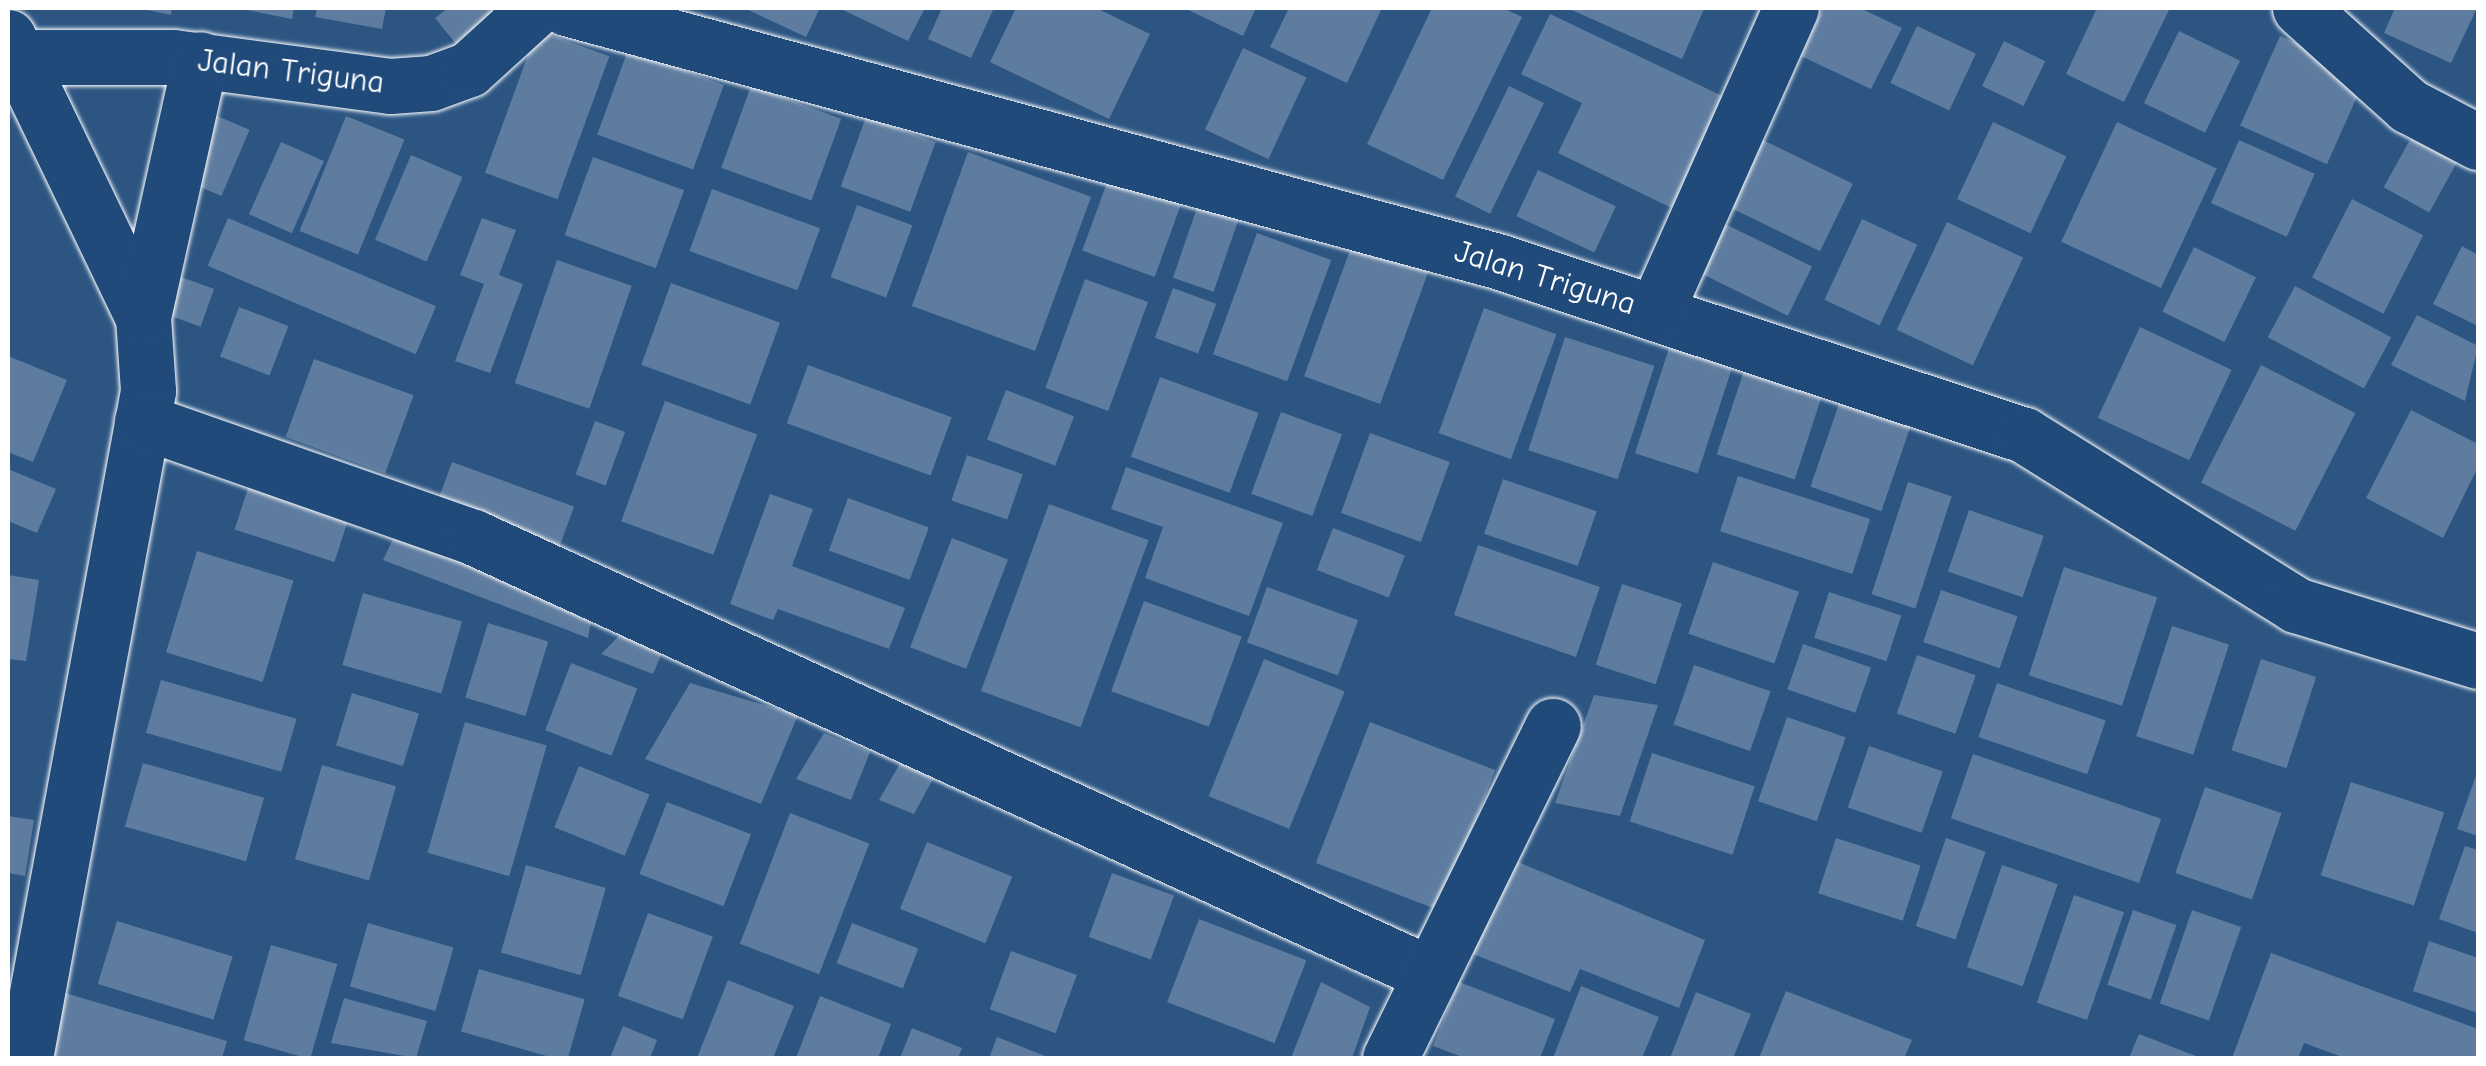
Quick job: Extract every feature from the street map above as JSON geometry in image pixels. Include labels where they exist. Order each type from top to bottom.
[{"type":"street","name":"Jalan Triguna","points":[[13,47],[200,59],[390,86],[431,82],[469,69],[536,8]]},
{"type":"street","name":"Jalan Triguna","points":[[566,8],[1497,261],[2024,436],[2296,605],[2478,661]]},
{"type":"street","points":[[1655,313],[1791,8]]},
{"type":"street","points":[[2300,8],[2408,106],[2478,142]]},
{"type":"street","points":[[13,47],[30,139],[143,317]]},
{"type":"street","points":[[24,1058],[142,421],[143,317],[200,59]]},
{"type":"street","points":[[142,421],[472,537],[1430,974]]},
{"type":"street","points":[[1390,1058],[1430,974],[1516,816],[1553,726]]},
{"type":"building","points":[[138,8],[172,8],[171,15]]},
{"type":"building","points":[[237,8],[294,8],[292,19]]},
{"type":"building","points":[[317,8],[386,8],[382,29],[315,17]]},
{"type":"building","points":[[448,8],[523,8],[464,54],[435,18]]},
{"type":"building","points":[[744,8],[820,8],[806,37]]},
{"type":"building","points":[[839,8],[925,8],[908,41]]},
{"type":"building","points":[[942,8],[994,8],[971,58],[928,39]]},
{"type":"building","points":[[1016,8],[1096,8],[1150,34],[1109,119],[990,62]]},
{"type":"building","points":[[1184,8],[1256,8],[1243,36]]},
{"type":"building","points":[[1289,8],[1382,8],[1347,83],[1270,47]]},
{"type":"building","points":[[1432,8],[1503,8],[1522,17],[1443,180],[1367,144]]},
{"type":"building","points":[[1567,8],[1700,8],[1704,9],[1682,59]]},
{"type":"building","points":[[1823,8],[1860,8],[1902,28],[1871,89],[1801,56]]},
{"type":"building","points":[[2097,8],[2170,8],[2124,102],[2066,74]]},
{"type":"building","points":[[2395,8],[2477,8],[2451,63],[2384,33]]},
{"type":"building","points":[[1550,14],[1733,101],[1680,212],[1558,153],[1582,103],[1521,74]]},
{"type":"building","points":[[1917,26],[1976,53],[1949,111],[1890,83]]},
{"type":"building","points":[[537,30],[609,56],[557,199],[485,173]]},
{"type":"building","points":[[2179,31],[2240,61],[2205,133],[2144,103]]},
{"type":"building","points":[[2280,36],[2367,75],[2327,164],[2240,126]]},
{"type":"building","points":[[2004,41],[2045,61],[2023,106],[1982,86]]},
{"type":"building","points":[[1243,48],[1306,78],[1268,159],[1205,130]]},
{"type":"building","points":[[628,50],[724,85],[693,169],[597,135]]},
{"type":"building","points":[[751,86],[841,119],[811,201],[721,168]]},
{"type":"building","points":[[1509,86],[1544,103],[1490,214],[1455,197]]},
{"type":"building","points":[[210,113],[250,130],[221,196],[182,179]]},
{"type":"building","points":[[346,116],[404,140],[358,255],[300,231]]},
{"type":"building","points":[[866,117],[936,142],[910,212],[841,187]]},
{"type":"building","points":[[2421,120],[2466,145],[2429,213],[2384,187]]},
{"type":"building","points":[[1993,122],[2066,156],[2030,233],[1957,199]]},
{"type":"building","points":[[2117,122],[2217,168],[2161,288],[2061,242]]},
{"type":"building","points":[[1763,140],[1853,184],[1820,251],[1730,207]]},
{"type":"building","points":[[2239,140],[2315,174],[2287,237],[2211,203]]},
{"type":"building","points":[[281,142],[324,161],[292,233],[249,214]]},
{"type":"building","points":[[968,152],[1091,197],[1035,351],[912,306]]},
{"type":"building","points":[[411,155],[463,177],[427,262],[375,240]]},
{"type":"building","points":[[593,157],[684,190],[656,268],[565,235]]},
{"type":"building","points":[[1113,166],[1185,192],[1155,277],[1082,251]]},
{"type":"building","points":[[1538,170],[1616,206],[1594,253],[1516,216]]},
{"type":"building","points":[[712,189],[820,228],[797,290],[689,251]]},
{"type":"building","points":[[2352,199],[2423,235],[2383,314],[2312,277]]},
{"type":"building","points":[[857,205],[912,225],[886,298],[831,277]]},
{"type":"building","points":[[1198,205],[1239,219],[1214,292],[1173,278]]},
{"type":"building","points":[[228,218],[436,306],[416,354],[208,266]]},
{"type":"building","points":[[482,218],[516,230],[499,275],[523,284],[490,373],[455,361],[484,284],[460,275]]},
{"type":"building","points":[[1862,219],[1917,245],[1880,325],[1824,300]]},
{"type":"building","points":[[1947,222],[2023,257],[1973,365],[1897,330]]},
{"type":"building","points":[[1723,223],[1812,266],[1788,316],[1699,272]]},
{"type":"building","points":[[1257,233],[1331,260],[1287,381],[1213,354]]},
{"type":"building","points":[[1354,239],[1430,267],[1380,404],[1304,376]]},
{"type":"building","points":[[2462,246],[2478,255],[2478,326],[2433,304]]},
{"type":"building","points":[[2194,247],[2256,277],[2224,342],[2162,312]]},
{"type":"building","points":[[557,260],[632,286],[589,409],[515,383]]},
{"type":"building","points":[[170,273],[214,289],[200,327],[156,311]]},
{"type":"building","points":[[1085,279],[1148,302],[1108,411],[1045,388]]},
{"type":"building","points":[[671,283],[780,323],[750,404],[641,365]]},
{"type":"building","points":[[2295,286],[2391,337],[2364,388],[2268,337]]},
{"type":"building","points":[[1173,288],[1216,304],[1198,354],[1155,338]]},
{"type":"building","points":[[239,307],[288,326],[269,375],[220,356]]},
{"type":"building","points":[[1484,308],[1556,334],[1511,459],[1439,433]]},
{"type":"building","points":[[2417,315],[2478,346],[2465,401],[2391,365]]},
{"type":"building","points":[[2140,327],[2232,370],[2189,460],[2098,418]]},
{"type":"building","points":[[1565,337],[1654,366],[1618,479],[1528,450]]},
{"type":"building","points":[[1672,339],[1735,359],[1698,474],[1635,453]]},
{"type":"building","points":[[8,356],[67,380],[33,462],[8,452]]},
{"type":"building","points":[[314,359],[414,395],[385,473],[286,437]]},
{"type":"building","points":[[1747,361],[1825,386],[1795,480],[1717,454]]},
{"type":"building","points":[[808,365],[952,417],[931,476],[787,423]]},
{"type":"building","points":[[2261,365],[2355,413],[2296,531],[2201,483]]},
{"type":"building","points":[[1160,377],[1259,413],[1230,493],[1131,457]]},
{"type":"building","points":[[1006,390],[1074,416],[1055,466],[987,439]]},
{"type":"building","points":[[1842,395],[1913,419],[1881,511],[1810,487]]},
{"type":"building","points":[[665,401],[757,435],[713,555],[621,521]]},
{"type":"building","points":[[2411,410],[2478,444],[2478,467],[2443,538],[2366,498]]},
{"type":"building","points":[[1281,412],[1342,434],[1312,516],[1251,494]]},
{"type":"building","points":[[595,421],[625,432],[606,486],[576,475]]},
{"type":"building","points":[[1370,433],[1450,462],[1421,542],[1341,513]]},
{"type":"building","points":[[967,455],[1023,474],[1007,520],[951,500]]},
{"type":"building","points":[[452,462],[574,506],[559,548],[437,503]]},
{"type":"building","points":[[1126,467],[1283,523],[1249,616],[1145,578],[1163,527],[1111,509]]},
{"type":"building","points":[[8,469],[56,489],[37,533],[8,521]]},
{"type":"building","points":[[1738,476],[1870,519],[1852,574],[1720,531]]},
{"type":"building","points":[[1503,479],[1597,511],[1578,566],[1484,534]]},
{"type":"building","points":[[250,482],[350,514],[334,562],[235,530]]},
{"type":"building","points":[[1908,482],[1952,496],[1915,608],[1872,594]]},
{"type":"building","points":[[770,494],[813,509],[792,566],[905,608],[889,649],[778,609],[773,620],[730,604]]},
{"type":"building","points":[[848,498],[929,527],[910,580],[829,551]]},
{"type":"building","points":[[1049,504],[1149,540],[1081,727],[981,691]]},
{"type":"building","points":[[1969,510],[2044,536],[2023,597],[1948,571]]},
{"type":"building","points":[[402,520],[593,610],[588,638],[383,560]]},
{"type":"building","points":[[1333,528],[1405,556],[1389,598],[1317,570]]},
{"type":"building","points":[[952,538],[1008,560],[966,669],[910,647]]},
{"type":"building","points":[[1478,545],[1600,587],[1576,657],[1454,615]]},
{"type":"building","points":[[197,551],[294,581],[263,682],[166,652]]},
{"type":"building","points":[[1713,562],[1799,592],[1774,663],[1688,634]]},
{"type":"building","points":[[2064,567],[2157,597],[2122,706],[2029,675]]},
{"type":"building","points":[[8,575],[39,580],[26,661],[8,659]]},
{"type":"building","points":[[1622,584],[1682,603],[1656,684],[1596,665]]},
{"type":"building","points":[[1267,587],[1358,620],[1338,676],[1247,642]]},
{"type":"building","points":[[1941,590],[2018,616],[2000,668],[1923,642]]},
{"type":"building","points":[[1829,592],[1901,615],[1886,661],[1814,638]]},
{"type":"building","points":[[363,593],[462,621],[441,693],[342,665]]},
{"type":"building","points":[[1144,601],[1242,637],[1209,727],[1111,691]]},
{"type":"building","points":[[488,623],[548,641],[525,716],[465,698]]},
{"type":"building","points":[[2172,626],[2229,645],[2193,755],[2136,736]]},
{"type":"building","points":[[621,634],[667,641],[653,674],[601,654]]},
{"type":"building","points":[[1803,644],[1871,667],[1855,713],[1787,689]]},
{"type":"building","points":[[1917,655],[1976,675],[1955,734],[1897,714]]},
{"type":"building","points":[[1264,659],[1345,692],[1289,829],[1209,796]]},
{"type":"building","points":[[2261,659],[2316,677],[2286,768],[2231,750]]},
{"type":"building","points":[[571,663],[637,688],[611,756],[545,730]]},
{"type":"building","points":[[1694,665],[1771,691],[1750,751],[1673,725]]},
{"type":"building","points":[[161,680],[297,719],[281,772],[146,733]]},
{"type":"building","points":[[690,683],[798,715],[761,804],[645,759]]},
{"type":"building","points":[[1997,683],[2106,720],[2087,774],[1978,737]]},
{"type":"building","points":[[352,693],[419,713],[403,766],[336,746]]},
{"type":"building","points":[[1594,695],[1658,705],[1620,816],[1555,803]]},
{"type":"building","points":[[1787,717],[1846,737],[1817,821],[1758,801]]},
{"type":"building","points":[[465,722],[547,745],[509,876],[428,853]]},
{"type":"building","points":[[1370,722],[1495,770],[1441,911],[1316,863]]},
{"type":"building","points":[[824,733],[870,752],[851,800],[796,779]]},
{"type":"building","points":[[1869,746],[1943,771],[1922,833],[1848,807]]},
{"type":"building","points":[[1652,753],[1755,786],[1732,855],[1630,821]]},
{"type":"building","points":[[1973,754],[2161,819],[2139,883],[1951,818]]},
{"type":"building","points":[[902,760],[940,766],[914,814],[879,800]]},
{"type":"building","points":[[143,763],[264,798],[246,861],[125,826]]},
{"type":"building","points":[[322,765],[396,786],[369,880],[295,859]]},
{"type":"building","points":[[579,766],[649,794],[625,856],[554,827]]},
{"type":"building","points":[[2478,770],[2478,836],[2457,829]]},
{"type":"building","points":[[2351,782],[2444,812],[2414,905],[2321,875]]},
{"type":"building","points":[[2205,787],[2282,813],[2252,899],[2175,873]]},
{"type":"building","points":[[667,802],[751,834],[723,906],[639,874]]},
{"type":"building","points":[[790,813],[869,843],[819,974],[740,944]]},
{"type":"building","points":[[8,816],[34,820],[25,876],[8,873]]},
{"type":"building","points":[[1836,838],[1921,866],[1903,921],[1818,893]]},
{"type":"building","points":[[1946,838],[1986,852],[1955,940],[1916,926]]},
{"type":"building","points":[[927,842],[1012,876],[985,943],[900,909]]},
{"type":"building","points":[[2465,846],[2478,850],[2478,933],[2439,919]]},
{"type":"building","points":[[1511,859],[1705,940],[1679,1008],[1580,969],[1570,992],[1473,954]]},
{"type":"building","points":[[526,865],[606,888],[581,975],[501,952]]},
{"type":"building","points":[[2002,865],[2058,884],[2023,986],[1967,967]]},
{"type":"building","points":[[1112,873],[1174,896],[1151,959],[1089,937]]},
{"type":"building","points":[[2074,895],[2124,912],[2087,1020],[2037,1003]]},
{"type":"building","points":[[2133,910],[2176,925],[2151,1000],[2107,985]]},
{"type":"building","points":[[2192,910],[2241,927],[2209,1021],[2160,1004]]},
{"type":"building","points":[[648,913],[713,937],[683,1019],[618,996]]},
{"type":"building","points":[[1199,919],[1306,960],[1274,1043],[1167,1002]]},
{"type":"building","points":[[117,921],[233,956],[213,1019],[98,984]]},
{"type":"building","points":[[368,923],[454,948],[435,1011],[350,986]]},
{"type":"building","points":[[852,923],[918,948],[903,989],[837,963]]},
{"type":"building","points":[[2429,941],[2478,958],[2478,1013],[2413,991]]},
{"type":"building","points":[[271,945],[337,964],[310,1058],[244,1040]]},
{"type":"building","points":[[1011,951],[1077,975],[1056,1033],[990,1009]]},
{"type":"building","points":[[2271,953],[2478,1029],[2478,1058],[2345,1058],[2304,1043],[2298,1058],[2232,1058]]},
{"type":"building","points":[[479,969],[585,999],[568,1058],[554,1058],[461,1031]]},
{"type":"building","points":[[728,980],[794,1006],[773,1058],[697,1058]]},
{"type":"building","points":[[1321,982],[1370,1007],[1352,1058],[1291,1058]]},
{"type":"building","points":[[1459,982],[1555,1019],[1540,1058],[1465,1058],[1433,1046]]},
{"type":"building","points":[[1581,986],[1659,1017],[1642,1058],[1553,1058]]},
{"type":"building","points":[[1786,991],[1912,1040],[1904,1058],[1759,1058]]},
{"type":"building","points":[[1696,992],[1751,1014],[1733,1058],[1670,1058]]},
{"type":"building","points":[[65,993],[227,1041],[222,1058],[45,1058]]},
{"type":"building","points":[[820,996],[891,1024],[878,1058],[796,1058]]},
{"type":"building","points":[[344,998],[427,1021],[416,1058],[331,1043]]},
{"type":"building","points":[[623,1026],[657,1040],[650,1058],[610,1058]]},
{"type":"building","points":[[912,1028],[962,1048],[958,1058],[900,1058]]},
{"type":"building","points":[[2139,1034],[2201,1058],[2129,1058]]},
{"type":"building","points":[[997,1037],[1050,1058],[989,1058]]}]
